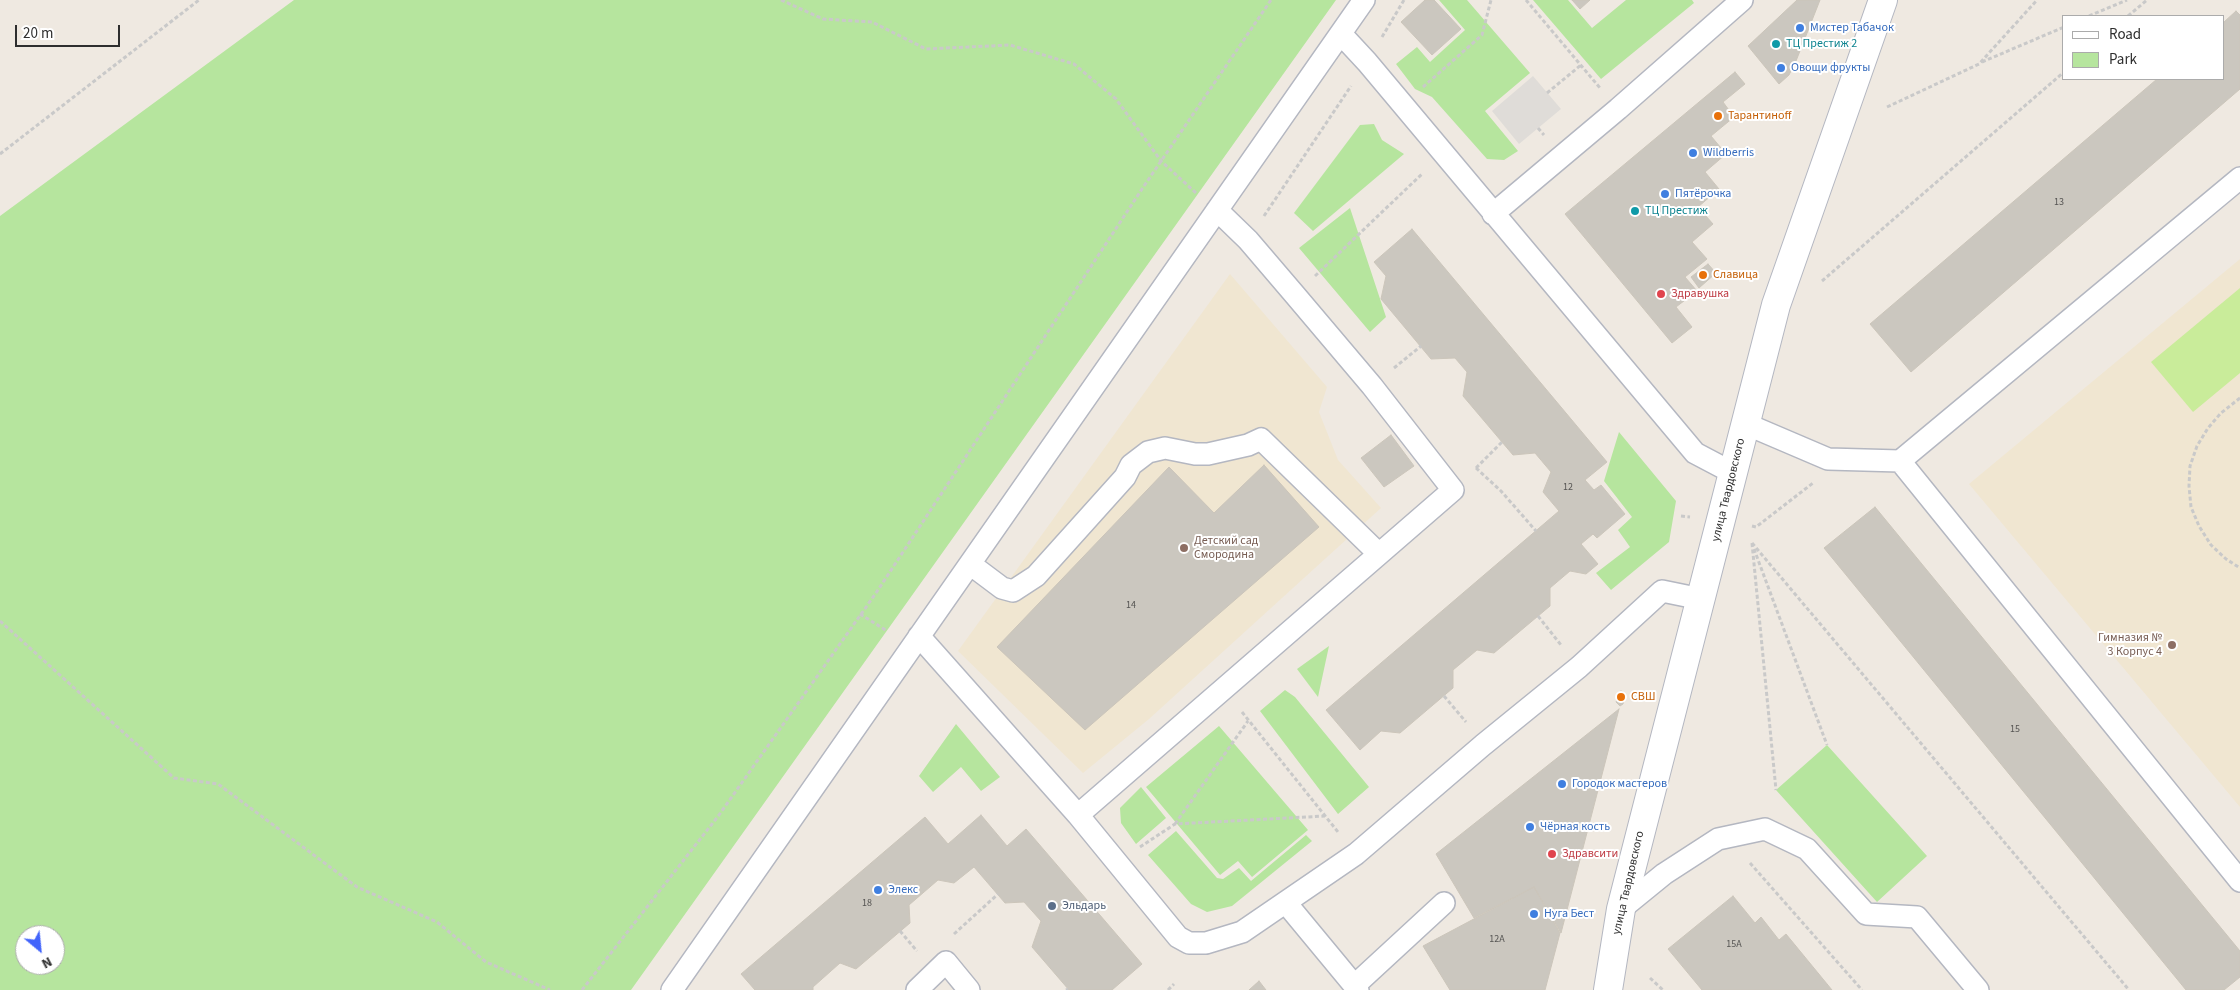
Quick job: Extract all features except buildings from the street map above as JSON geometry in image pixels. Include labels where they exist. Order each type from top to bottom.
[{"type":"street","name":"улица Твардовского","points":[[1608,990],[1621,909],[1776,306],[1883,0]]},
{"type":"lane","points":[[672,990],[1364,0]]},
{"type":"lane","points":[[1493,214],[1618,109],[1742,0]]},
{"type":"lane","points":[[1341,34],[1367,62],[1695,453],[1733,473]]},
{"type":"lane","points":[[1746,424],[1828,460],[1900,461],[2240,178]]},
{"type":"lane","points":[[1078,815],[1453,490],[1372,386],[1248,240],[1217,210]]},
{"type":"lane","points":[[970,564],[1002,588],[1013,591],[1036,576],[1125,477],[1131,464],[1148,452],[1165,448],[1195,454],[1208,454],[1248,445],[1261,439],[1379,554]]},
{"type":"lane","points":[[1900,461],[2240,881]]},
{"type":"lane","points":[[919,636],[1078,815],[1178,937],[1190,943],[1206,943],[1242,932],[1356,854],[1483,745],[1579,667],[1662,591],[1701,599]]},
{"type":"lane","points":[[1621,909],[1664,874],[1718,839],[1764,829],[1807,849],[1866,914],[1917,917],[1978,990]]},
{"type":"lane","points":[[1286,903],[1356,988],[1444,903]]},
{"type":"lane","points":[[917,990],[946,962],[969,990]]},
{"type":"path","points":[[0,154],[199,0]]},
{"type":"path","points":[[781,0],[823,19],[872,22],[926,49],[1010,45],[1074,64],[1116,98],[1161,160],[1217,210]]},
{"type":"path","points":[[582,990],[719,815],[876,592],[1161,160],[1271,0]]},
{"type":"path","points":[[1248,240],[1367,62],[1404,0]]},
{"type":"path","points":[[1402,105],[1482,35],[1491,0]]},
{"type":"path","points":[[1526,0],[1618,109]]},
{"type":"path","points":[[1979,64],[2037,0]]},
{"type":"path","points":[[2091,15],[2127,0]]},
{"type":"path","points":[[2129,15],[2147,0]]},
{"type":"path","points":[[1887,107],[2062,28]]},
{"type":"path","points":[[1547,93],[1581,65]]},
{"type":"path","points":[[1822,281],[2062,74]]},
{"type":"path","points":[[1295,295],[1443,154]]},
{"type":"path","points":[[2240,398],[2208,428],[2197,446],[2190,466],[2189,486],[2191,507],[2199,526],[2211,545],[2226,559],[2240,568]]},
{"type":"path","points":[[1453,490],[1502,442]]},
{"type":"path","points":[[1756,527],[1845,460]]},
{"type":"path","points":[[1476,468],[1501,491],[1536,531]]},
{"type":"path","points":[[1752,543],[1827,745]]},
{"type":"path","points":[[1752,543],[1776,790]]},
{"type":"path","points":[[1752,543],[2128,990]]},
{"type":"path","points":[[1538,616],[1579,667]]},
{"type":"path","points":[[0,622],[174,778],[218,784],[357,887],[437,922],[486,962],[550,990]]},
{"type":"path","points":[[1223,690],[1356,854]]},
{"type":"path","points":[[1118,863],[1175,824],[1248,721]]},
{"type":"path","points":[[1175,824],[1325,816]]},
{"type":"path","points":[[1718,839],[1751,864],[1862,990]]},
{"type":"path","points":[[946,962],[952,935],[998,894]]},
{"type":"path","points":[[1650,978],[1663,990]]},
{"type":"path","points":[[1168,990],[1174,984]]},
{"type":"shaded area","points":[[1533,76],[1561,109],[1519,144],[1492,111]]},
{"type":"shaded area","name":"Гимназия № 3 Корпус 4","points":[[2240,259],[2240,807],[1969,484]]},
{"type":"shaded area","name":"Детский сад Смородина","points":[[1230,274],[1327,387],[1319,412],[1338,460],[1381,508],[1149,719],[1083,773],[958,651]]},
{"type":"green space","points":[[294,0],[1336,0],[631,990],[0,990],[0,216]]},
{"type":"green space","points":[[1439,0],[1467,0],[1530,73],[1485,111],[1518,151],[1504,160],[1487,159],[1432,97],[1415,89],[1396,64],[1417,47],[1430,62],[1465,30]]},
{"type":"green space","points":[[1533,0],[1568,0],[1592,28],[1626,0],[1692,0],[1694,3],[1601,79]]},
{"type":"green space","points":[[1374,124],[1382,140],[1404,154],[1313,231],[1294,213],[1360,125]]},
{"type":"green space","points":[[1350,208],[1386,317],[1370,332],[1299,248]]},
{"type":"green space","points":[[2240,288],[2240,373],[2193,412],[2151,362]]},
{"type":"green space","points":[[1619,432],[1676,501],[1669,542],[1611,590],[1596,573],[1630,547],[1618,530],[1632,517],[1604,481]]},
{"type":"green space","points":[[1329,646],[1318,697],[1297,669]]},
{"type":"green space","points":[[1285,690],[1295,697],[1369,787],[1338,814],[1260,711]]},
{"type":"green space","points":[[956,724],[1000,777],[981,791],[961,767],[933,792],[919,776]]},
{"type":"green space","points":[[1219,726],[1308,830],[1252,877],[1238,861],[1220,875],[1146,787]]},
{"type":"green space","points":[[1827,745],[1927,856],[1877,902],[1776,790]]},
{"type":"green space","points":[[1141,787],[1166,818],[1136,844],[1121,823],[1120,808]]},
{"type":"green space","points":[[1176,831],[1217,878],[1223,879],[1239,868],[1251,881],[1306,835],[1312,841],[1232,906],[1207,912],[1191,904],[1148,855]]},
{"type":"place","name":"Мистер Табачок","points":[[1800,28]]},
{"type":"place","name":"ТЦ Престиж 2","points":[[1776,44]]},
{"type":"place","name":"Овощи фрукты","points":[[1781,68]]},
{"type":"place","name":"Тарантиноff","points":[[1718,116]]},
{"type":"place","name":"Wildberris","points":[[1693,153]]},
{"type":"place","name":"Пятёрочка","points":[[1665,194]]},
{"type":"place","name":"ТЦ Престиж","points":[[1635,211]]},
{"type":"place","name":"Славица","points":[[1703,275]]},
{"type":"place","name":"Здравушка","points":[[1661,294]]},
{"type":"place","name":"Детский сад Смородина","points":[[1184,548]]},
{"type":"place","name":"Гимназия № 3 Корпус 4","points":[[2172,645]]},
{"type":"place","name":"СВШ","points":[[1621,697]]},
{"type":"place","name":"Городок мастеров","points":[[1562,784]]},
{"type":"place","name":"Чёрная кость","points":[[1530,827]]},
{"type":"place","name":"Здравсити","points":[[1552,854]]},
{"type":"place","name":"Элекс","points":[[878,890]]},
{"type":"place","name":"Эльдарь","points":[[1052,906]]},
{"type":"place","name":"Нуга Бест","points":[[1534,914]]}]
